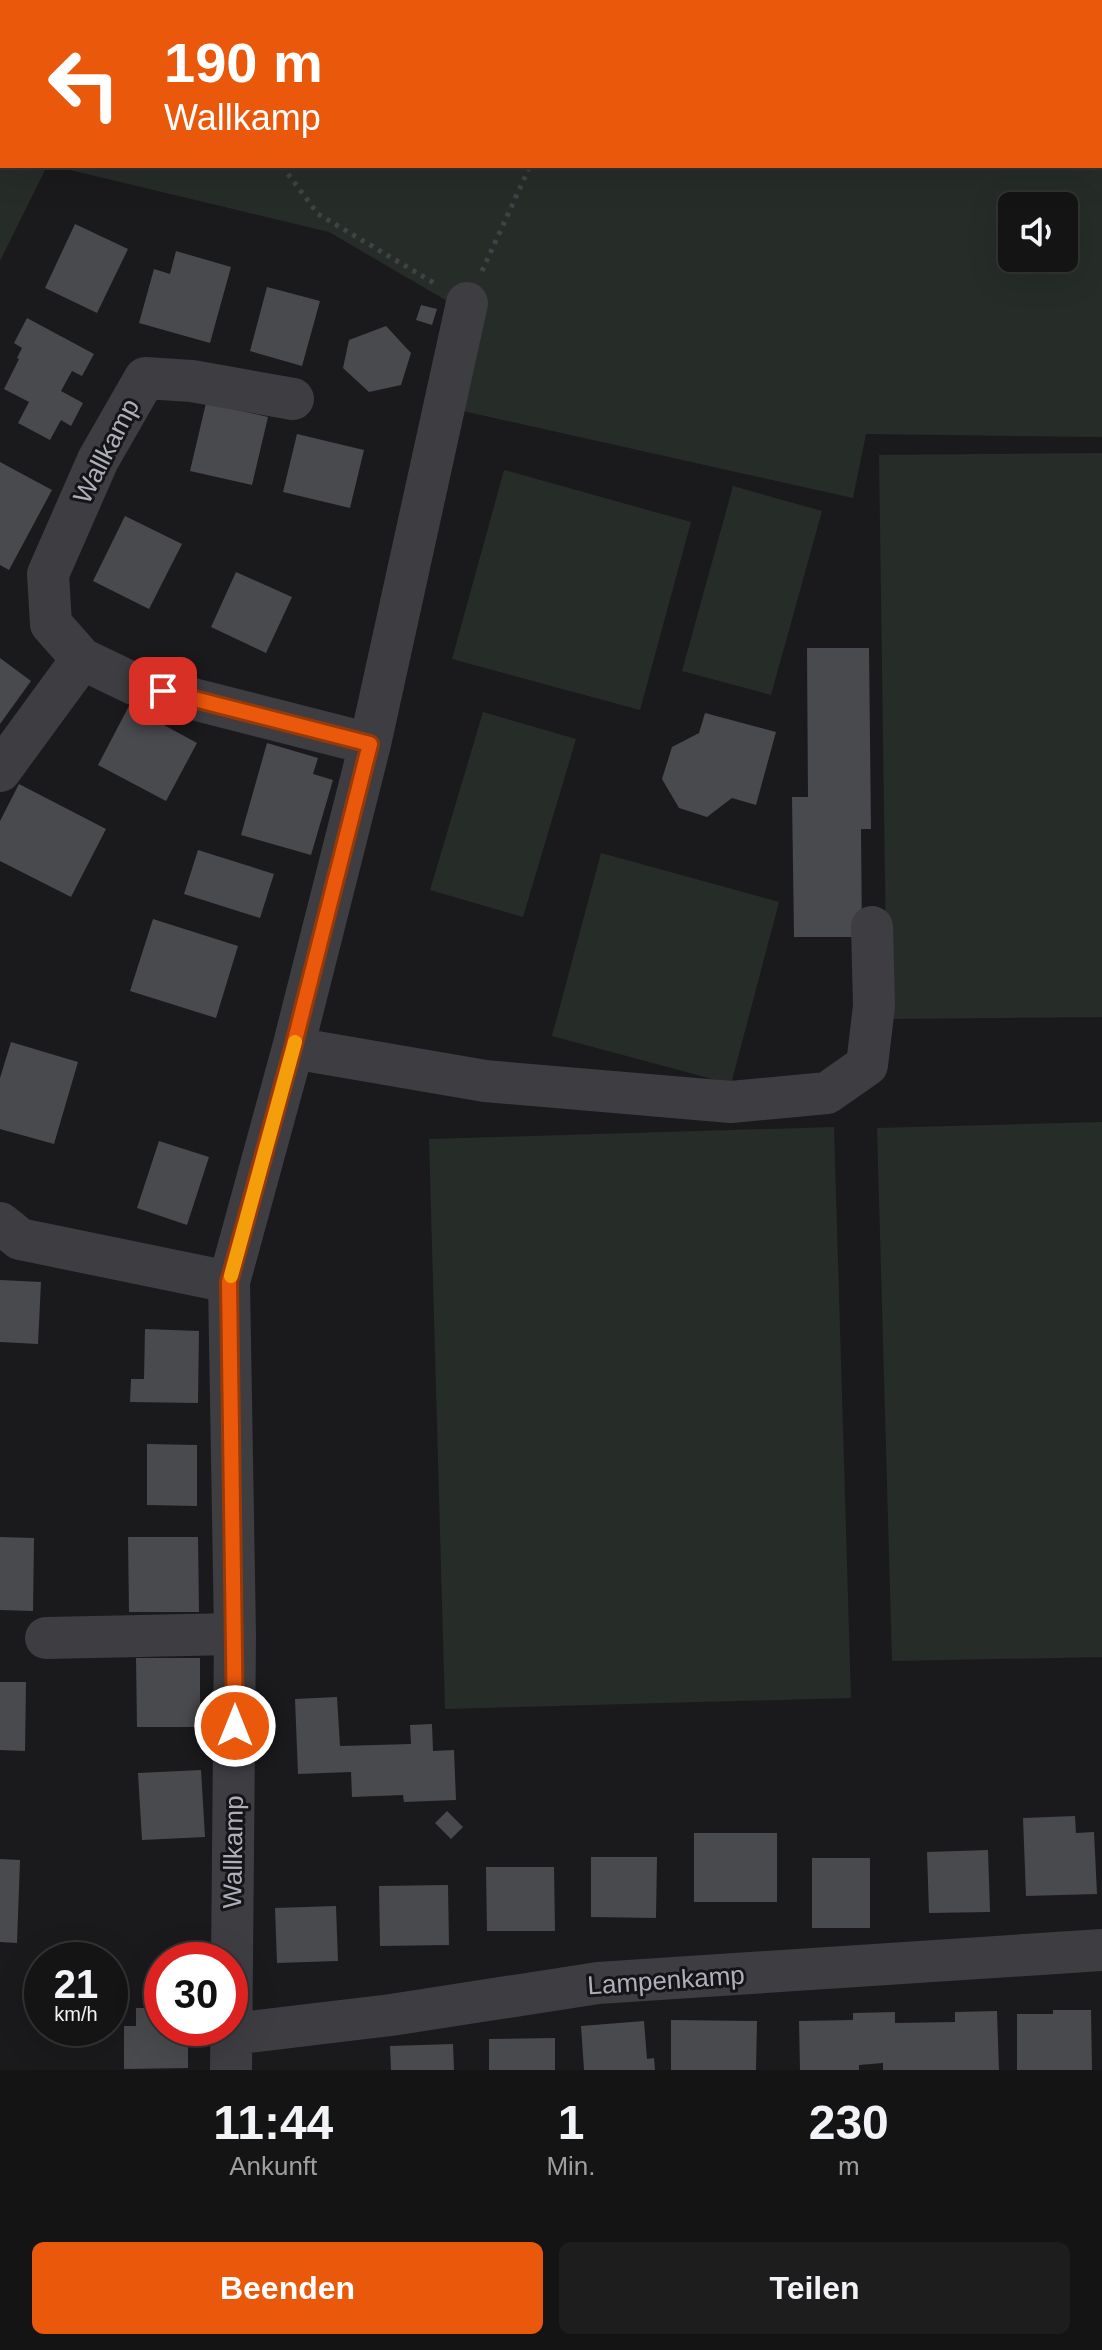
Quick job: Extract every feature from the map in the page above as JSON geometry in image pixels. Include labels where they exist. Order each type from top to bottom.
[{"type":"street","name":"Wallkamp","points":[[232,2052],[235,1634],[229,1282],[293,1048],[370,744],[467,303]]},
{"type":"street","name":"Wallkamp","points":[[293,399],[192,381],[145,378],[98,460],[48,574],[51,624],[82,659],[134,684],[370,744]]},
{"type":"street","points":[[0,771],[82,659]]},
{"type":"street","points":[[293,1048],[485,1081],[731,1102],[827,1093],[867,1065],[874,1006],[872,927]]},
{"type":"street","points":[[0,1223],[20,1239],[229,1282]]},
{"type":"street","points":[[46,1638],[235,1634]]},
{"type":"street","name":"Lampenkamp","points":[[232,2052],[391,2015],[598,1983],[1102,1950]]},
{"type":"path","points":[[284,168],[318,214],[467,303],[529,168]]},
{"type":"shaded area","points":[[0,168],[46,168],[0,261]]},
{"type":"shaded area","points":[[61,168],[1102,168],[1102,437],[866,434],[853,498],[454,409],[471,315],[329,232]]},
{"type":"shaded area","points":[[1102,453],[1102,1017],[887,1019],[879,455]]},
{"type":"shaded area","points":[[504,470],[691,522],[640,710],[452,659]]},
{"type":"shaded area","points":[[733,486],[822,511],[771,695],[682,671]]},
{"type":"shaded area","points":[[483,712],[576,739],[523,917],[430,890]]},
{"type":"shaded area","points":[[601,853],[779,902],[731,1084],[552,1036]]},
{"type":"shaded area","points":[[1102,1122],[1102,1657],[892,1661],[877,1128]]},
{"type":"shaded area","points":[[834,1127],[851,1698],[445,1709],[429,1139]]},
{"type":"building","points":[[75,224],[128,249],[97,313],[45,288]]},
{"type":"building","points":[[176,251],[231,267],[210,343],[139,323],[154,269],[170,274]]},
{"type":"building","points":[[267,287],[320,301],[302,366],[250,351]]},
{"type":"building","points":[[421,305],[437,309],[432,325],[416,320]]},
{"type":"building","points":[[27,318],[94,354],[82,376],[72,371],[61,391],[83,403],[71,426],[61,420],[50,440],[18,423],[29,402],[4,389],[19,359],[22,348],[14,343]]},
{"type":"building","points":[[386,326],[411,353],[401,385],[369,392],[343,368],[349,340]]},
{"type":"building","points":[[206,403],[268,417],[252,485],[190,471]]},
{"type":"building","points":[[297,434],[364,450],[350,508],[283,492]]},
{"type":"building","points":[[0,462],[52,490],[9,570],[0,565]]},
{"type":"building","points":[[125,516],[182,544],[149,609],[93,581]]},
{"type":"building","points":[[236,572],[292,597],[266,653],[211,627]]},
{"type":"building","points":[[807,648],[869,648],[871,829],[861,829],[862,937],[794,937],[792,797],[808,797]]},
{"type":"building","points":[[0,658],[31,681],[0,724]]},
{"type":"building","points":[[129,706],[197,743],[166,801],[98,765]]},
{"type":"building","points":[[705,713],[776,732],[756,805],[732,798],[707,817],[679,808],[662,779],[672,747],[699,733]]},
{"type":"building","points":[[267,743],[318,758],[313,774],[333,780],[311,855],[241,835]]},
{"type":"building","points":[[19,784],[106,829],[71,897],[0,861],[0,821]]},
{"type":"building","points":[[198,850],[274,874],[260,918],[184,894]]},
{"type":"building","points":[[153,919],[238,946],[216,1018],[130,991]]},
{"type":"building","points":[[11,1042],[78,1062],[54,1144],[0,1129],[0,1078]]},
{"type":"building","points":[[159,1141],[209,1157],[187,1225],[137,1208]]},
{"type":"building","points":[[0,1280],[41,1282],[38,1344],[0,1342]]},
{"type":"building","points":[[145,1329],[199,1331],[198,1403],[130,1402],[131,1379],[144,1379]]},
{"type":"building","points":[[147,1444],[197,1445],[197,1506],[147,1505]]},
{"type":"building","points":[[0,1537],[34,1538],[33,1611],[0,1610]]},
{"type":"building","points":[[128,1537],[198,1537],[199,1612],[129,1612]]},
{"type":"building","points":[[136,1658],[200,1658],[200,1727],[137,1727]]},
{"type":"building","points":[[0,1682],[26,1682],[25,1751],[0,1750]]},
{"type":"building","points":[[337,1697],[340,1746],[411,1744],[410,1725],[432,1724],[433,1751],[454,1750],[456,1800],[404,1802],[403,1795],[352,1797],[351,1772],[298,1774],[295,1699]]},
{"type":"building","points":[[201,1770],[205,1837],[142,1840],[138,1773]]},
{"type":"building","points":[[447,1811],[463,1827],[451,1839],[435,1823]]},
{"type":"building","points":[[1075,1816],[1076,1833],[1094,1832],[1097,1894],[1026,1896],[1023,1818]]},
{"type":"building","points":[[694,1833],[777,1833],[777,1902],[694,1902]]},
{"type":"building","points":[[988,1850],[990,1912],[929,1913],[927,1852]]},
{"type":"building","points":[[591,1857],[657,1857],[656,1918],[591,1917]]},
{"type":"building","points":[[812,1858],[870,1858],[870,1928],[812,1928]]},
{"type":"building","points":[[0,1859],[20,1860],[17,1943],[0,1942]]},
{"type":"building","points":[[486,1867],[554,1867],[555,1931],[487,1931]]},
{"type":"building","points":[[448,1885],[449,1945],[380,1946],[379,1886]]},
{"type":"building","points":[[336,1906],[338,1961],[277,1963],[275,1908]]},
{"type":"building","points":[[136,2008],[144,2008],[144,2046],[188,2046],[188,2068],[124,2069],[128,2026],[136,2026]]},
{"type":"building","points":[[1053,2010],[1091,2010],[1092,2070],[1017,2070],[1017,2014],[1053,2014]]},
{"type":"building","points":[[997,2011],[999,2070],[883,2070],[883,2063],[859,2065],[859,2070],[800,2070],[799,2021],[853,2020],[853,2013],[895,2012],[895,2023],[955,2022],[955,2012]]},
{"type":"building","points":[[671,2020],[757,2021],[756,2070],[671,2070]]},
{"type":"building","points":[[644,2021],[647,2059],[654,2058],[655,2070],[584,2070],[581,2026]]},
{"type":"building","points":[[555,2038],[555,2070],[489,2070],[489,2039]]},
{"type":"building","points":[[453,2044],[454,2070],[391,2070],[390,2046]]},
{"type":"slow traffic","points":[[231,1276],[295,1042]]},
{"type":"route","points":[[163,691],[370,744],[293,1048],[229,1282],[235,1726]]}]
